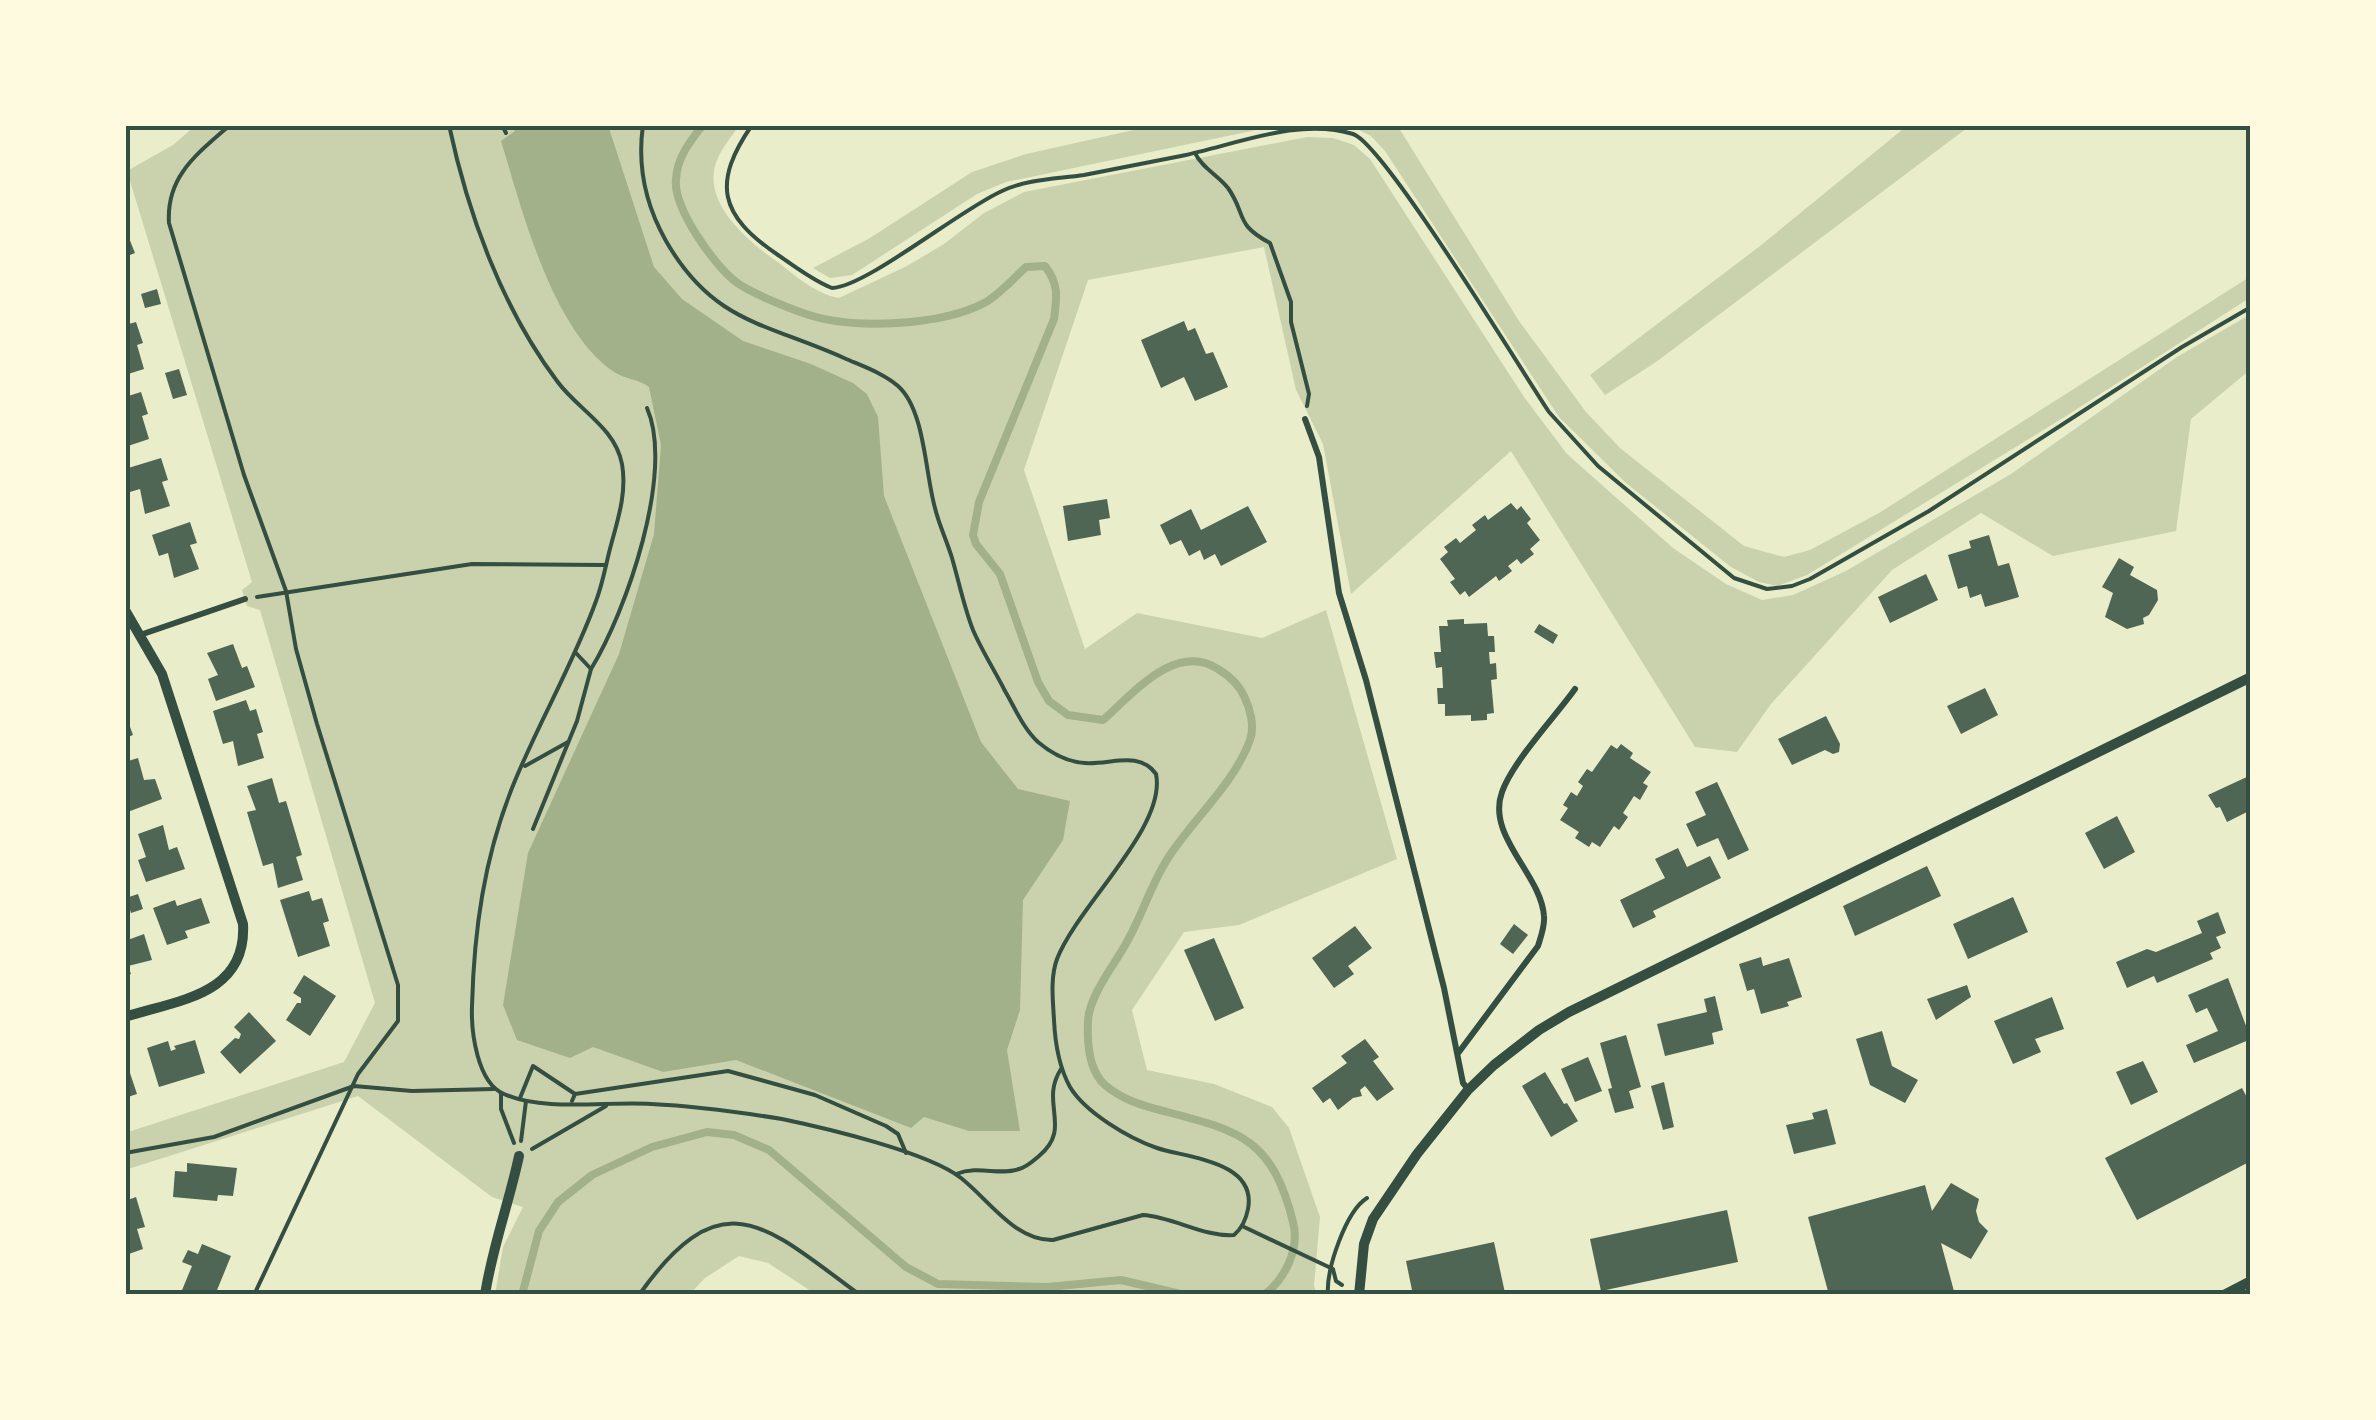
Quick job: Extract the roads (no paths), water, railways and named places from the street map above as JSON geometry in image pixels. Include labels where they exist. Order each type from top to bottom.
[{"type":"street","points":[[125,610],[162,674],[244,936],[234,969],[215,987],[125,1017]]},
{"type":"street","points":[[1359,1295],[1364,1244],[1373,1218],[1468,1090],[1517,1046],[1568,1012],[2251,677]]},
{"type":"street","points":[[485,1295],[519,1156]]},
{"type":"street","points":[[2224,1295],[2251,1282]]},
{"type":"lane","points":[[1306,419],[1318,457],[1339,594],[1371,700],[1463,1083],[1468,1090]]},
{"type":"lane","points":[[140,634],[244,599]]},
{"type":"lane","points":[[1458,1053],[1538,946],[1543,930],[1542,907],[1498,808],[1510,776],[1576,690]]},
{"type":"waterway","points":[[703,125],[679,164],[676,179],[681,205],[697,235],[727,274],[770,300],[825,319],[897,323],[968,310],[991,299],[1026,267],[1045,266],[1053,279],[1054,319],[979,502],[973,535],[1000,574],[1038,682],[1049,701],[1068,715],[1103,720],[1155,675],[1186,662],[1202,662],[1222,671],[1246,701],[1252,729],[1243,756],[1162,869],[1092,1002],[1088,1038],[1095,1072],[1112,1091],[1142,1105],[1235,1134],[1251,1144],[1275,1173],[1295,1232],[1289,1263],[1264,1295]]},
{"type":"waterway","points":[[522,1295],[539,1231],[558,1202],[592,1175],[652,1147],[707,1132],[734,1135],[769,1150],[906,1267],[938,1284],[1048,1287],[1121,1280],[1185,1295]]}]
